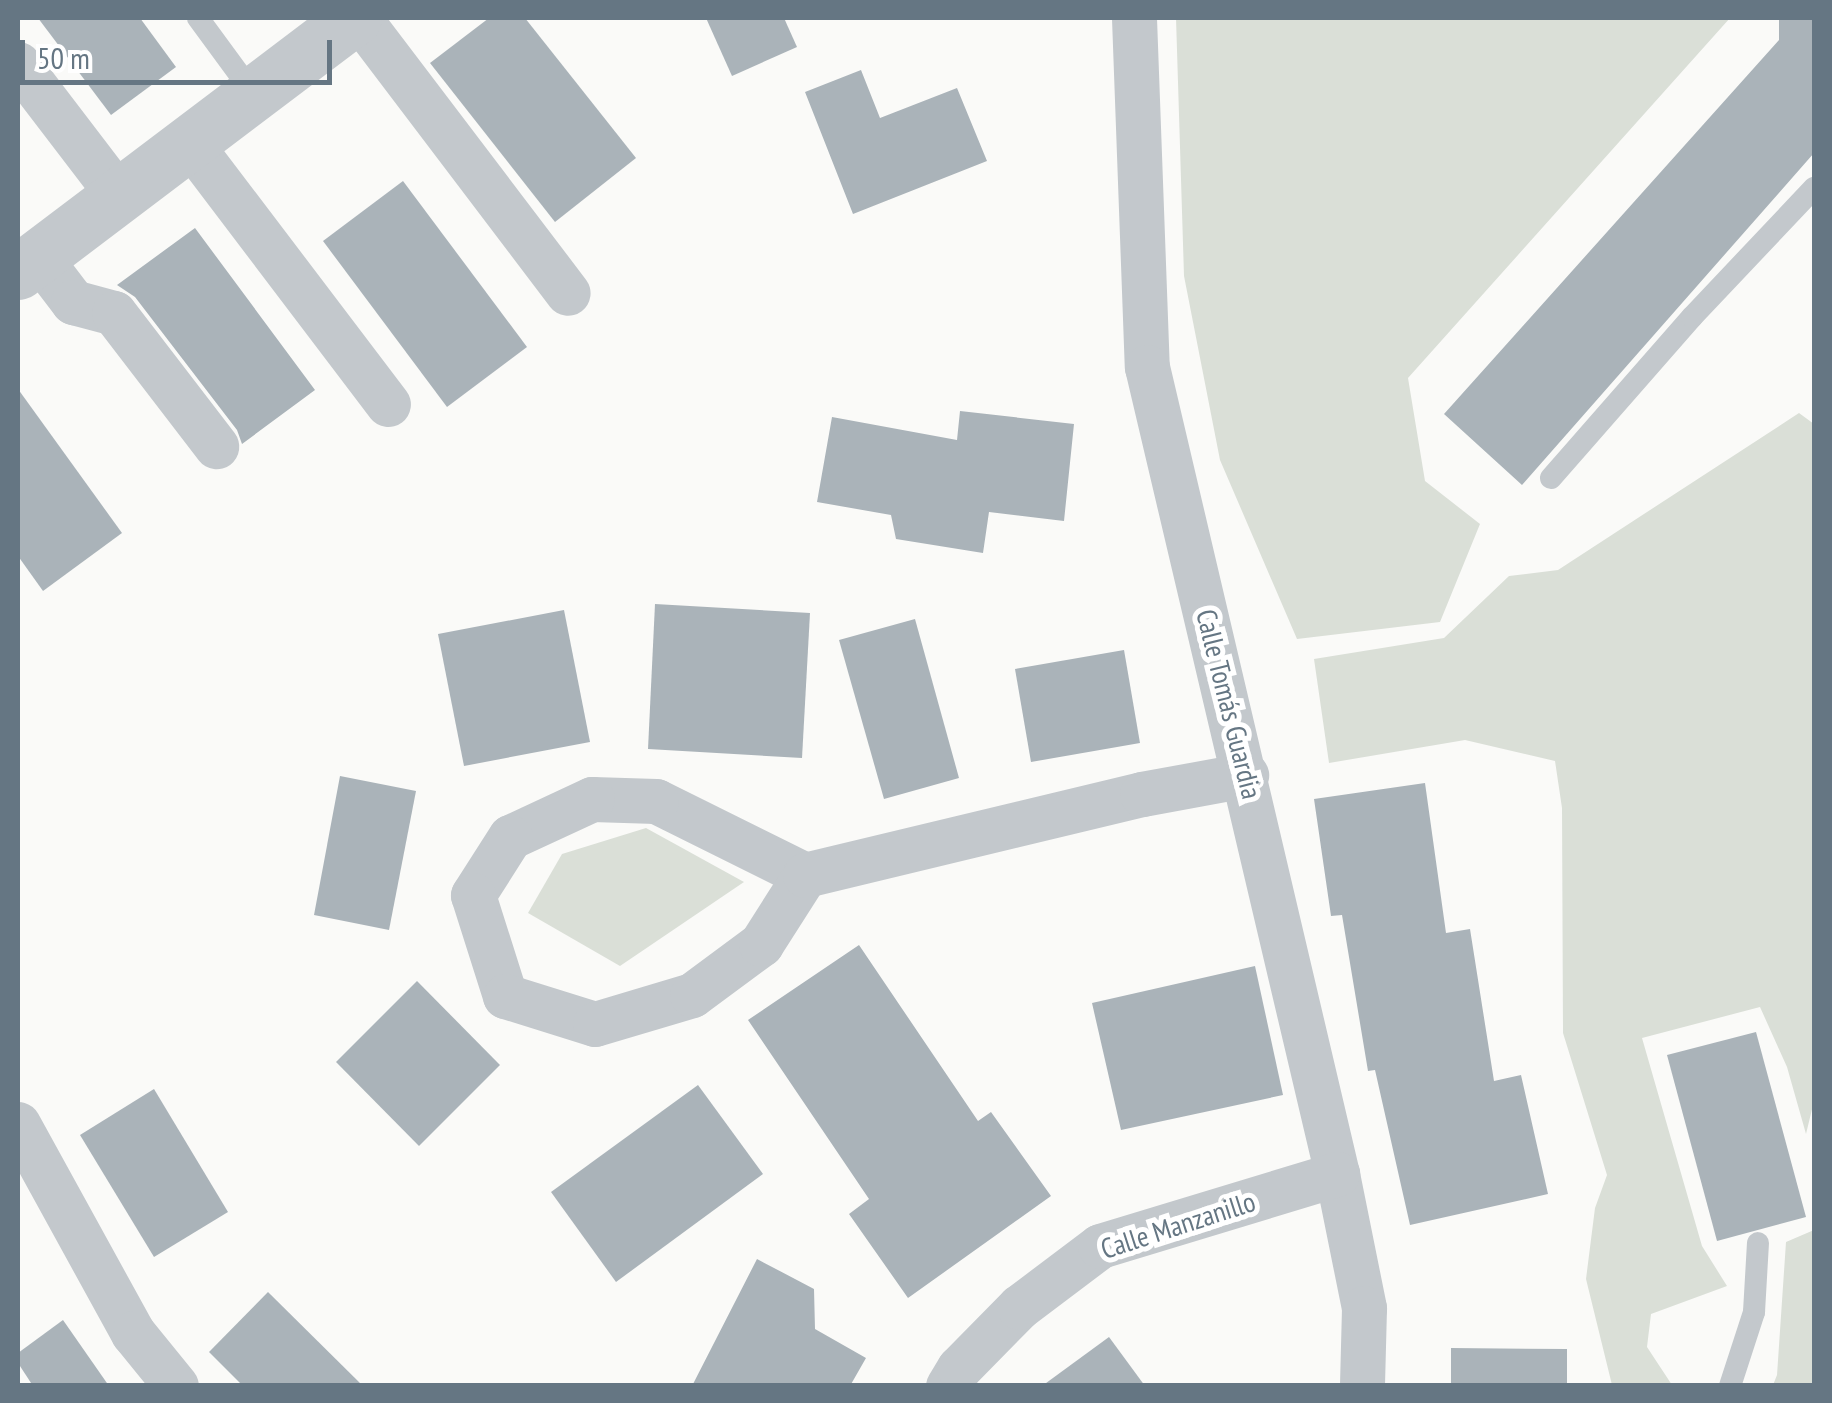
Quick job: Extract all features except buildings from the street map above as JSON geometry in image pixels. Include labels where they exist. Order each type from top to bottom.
[{"type":"street","points":[[216,446],[114,313],[74,302],[28,264],[356,18],[568,293]]},
{"type":"street","name":"Calle Tomás Guardia","points":[[1134,18],[1147,367],[1338,1174],[1364,1308],[1362,1386]]},
{"type":"street","points":[[18,64],[118,195]]},
{"type":"street","points":[[189,142],[388,404]]},
{"type":"street","points":[[806,875],[761,944],[692,995],[595,1024],[505,996],[473,894],[510,837],[592,800],[656,800],[806,875],[1142,794],[1246,775]]},
{"type":"street","points":[[18,1124],[132,1333],[176,1386]]},
{"type":"street","name":"Calle Manzanillo","points":[[948,1386],[959,1368],[1020,1307],[1100,1246],[1338,1174]]},
{"type":"lane","points":[[198,18],[253,94]]},
{"type":"lane","points":[[1551,478],[1692,317],[1814,188]]},
{"type":"lane","points":[[1730,1386],[1754,1312],[1758,1242]]},
{"type":"shaded area","points":[[1176,18],[1730,18],[1408,378],[1425,481],[1480,524],[1440,622],[1297,639],[1220,460],[1184,276]]},
{"type":"shaded area","points":[[1799,413],[1814,424],[1814,1101],[1806,1134],[1787,1067],[1760,1007],[1642,1038],[1702,1246],[1727,1286],[1651,1314],[1647,1347],[1672,1385],[1612,1385],[1586,1279],[1595,1208],[1607,1175],[1563,1033],[1562,808],[1555,761],[1465,740],[1329,763],[1314,659],[1444,638],[1509,576],[1558,570]]},
{"type":"shaded area","points":[[646,828],[744,882],[620,966],[528,913],[562,854]]},
{"type":"shaded area","points":[[1814,1230],[1814,1385],[1773,1385],[1777,1375],[1786,1242]]}]
